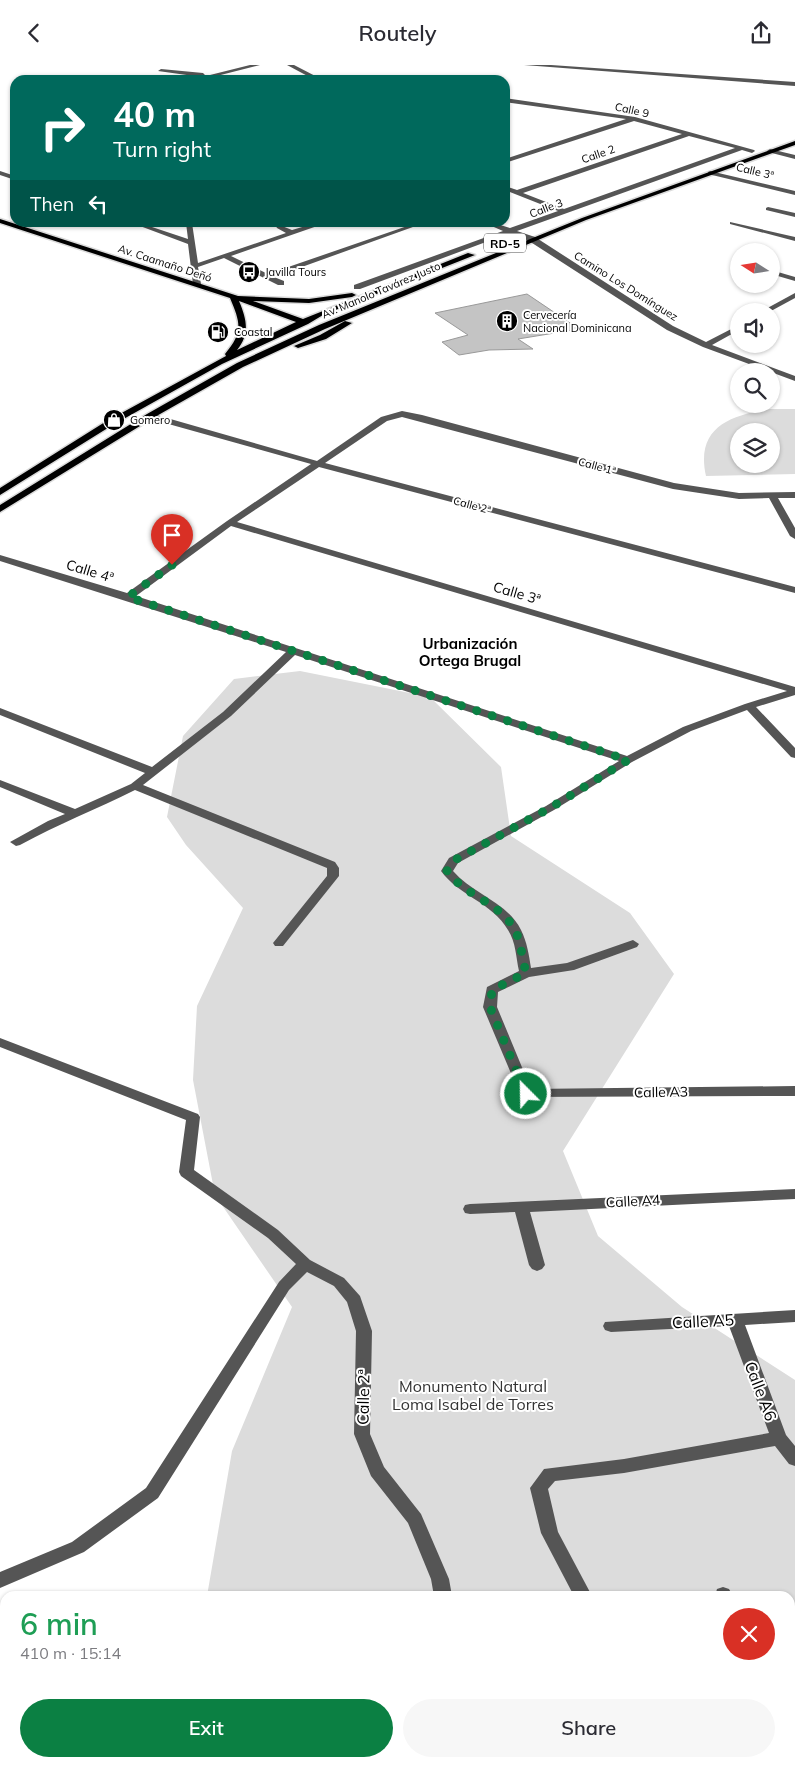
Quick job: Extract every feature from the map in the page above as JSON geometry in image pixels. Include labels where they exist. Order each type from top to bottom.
[{"type":"main road","name":"RD-5","points":[[496,246],[795,136]]},
{"type":"main road","name":"Av. Manolo Tavárez Justo","points":[[0,509],[150,416],[257,357],[322,327],[532,239],[795,143]]},
{"type":"main road","name":"Av. Caamaño Deñó","points":[[19,227],[197,284],[322,327]]},
{"type":"main road","name":"Av. Manolo Tavárez Justo","points":[[0,492],[108,424],[219,362],[302,321],[385,287],[477,253]]},
{"type":"main road","points":[[219,362],[239,344],[243,335],[243,321],[234,297],[309,301],[342,297],[385,287]]},
{"type":"main road","points":[[257,357],[323,337],[353,321],[376,304]]},
{"type":"street","points":[[160,68],[216,75],[257,65]]},
{"type":"street","points":[[290,65],[310,75]]},
{"type":"street","points":[[527,65],[795,84]]},
{"type":"street","name":"Calle 9","points":[[510,101],[635,119],[752,151]]},
{"type":"street","points":[[510,159],[635,119]]},
{"type":"street","name":"Calle 2","points":[[516,193],[687,133]]},
{"type":"street","name":"Calle 3","points":[[357,287],[742,148]]},
{"type":"street","points":[[770,151],[795,157]]},
{"type":"street","name":"Calle 3ª","points":[[710,173],[795,193]]},
{"type":"street","points":[[510,191],[564,211]]},
{"type":"street","points":[[768,209],[795,215]]},
{"type":"street","points":[[732,223],[795,239]]},
{"type":"street","points":[[146,227],[192,243]]},
{"type":"street","points":[[189,227],[197,284]]},
{"type":"street","points":[[279,227],[292,233]]},
{"type":"street","points":[[195,266],[309,227]]},
{"type":"street","points":[[268,276],[409,227]]},
{"type":"street","name":"Camino Los Domínguez","points":[[500,227],[532,239],[653,318],[706,345],[794,377]]},
{"type":"street","points":[[225,256],[281,283]]},
{"type":"street","points":[[780,275],[795,279]]},
{"type":"street","points":[[780,303],[795,295]]},
{"type":"street","points":[[706,345],[730,332]]},
{"type":"street","name":"Calle 1ª","points":[[319,465],[384,419],[402,414],[673,486],[739,496],[795,495]]},
{"type":"street","name":"Calle 2ª","points":[[150,416],[319,465],[795,590]]},
{"type":"street","points":[[128,597],[230,523],[319,465]]},
{"type":"street","points":[[772,496],[795,535]]},
{"type":"street","name":"Calle 3ª","points":[[230,523],[795,691]]},
{"type":"street","name":"Calle 4ª","points":[[0,558],[128,597],[628,760]]},
{"type":"street","points":[[16,842],[52,823],[76,814],[135,786],[227,713],[293,651]]},
{"type":"street","points":[[633,944],[569,967],[526,973],[515,930],[501,912],[454,880],[447,871],[453,861],[550,808],[628,760],[687,729],[795,691]]},
{"type":"street","points":[[749,706],[795,755]]},
{"type":"street","points":[[0,711],[153,771]]},
{"type":"street","points":[[0,783],[76,814]]},
{"type":"street","points":[[135,786],[326,863],[334,868],[333,875],[279,943]]},
{"type":"street","name":"Calle A3","points":[[526,973],[492,990],[490,1007],[526,1094],[795,1091]]},
{"type":"street","name":"Calle 2ª","points":[[0,1042],[193,1117],[186,1172],[273,1234],[305,1264],[339,1282],[354,1300],[364,1331],[362,1435],[377,1471],[415,1519],[440,1579],[442,1591]]},
{"type":"street","name":"Calle A4","points":[[470,1209],[795,1194]]},
{"type":"street","points":[[521,1207],[537,1265]]},
{"type":"street","points":[[0,1580],[78,1547],[152,1493],[284,1286],[305,1264]]},
{"type":"street","name":"Calle A5","points":[[611,1326],[795,1317]]},
{"type":"street","name":"Calle A6","points":[[735,1320],[779,1438],[795,1459]]},
{"type":"street","points":[[580,1591],[550,1533],[539,1488],[550,1474],[624,1466],[779,1438]]},
{"type":"green space","points":[[780,409],[795,409],[795,474],[706,476],[704,459],[706,446],[711,435],[719,426],[742,415],[751,413],[780,413]]},
{"type":"green space","name":"Monumento Natural Loma Isabel de Torres","points":[[300,671],[430,697],[501,767],[511,836],[630,913],[674,974],[563,1151],[598,1236],[682,1307],[795,1380],[795,1591],[208,1591],[232,1451],[292,1307],[215,1195],[193,1080],[197,1006],[243,908],[186,845],[167,817],[183,736],[234,679]]},
{"type":"building","name":"Cervecería Nacional Dominicana","points":[[527,294],[579,329],[518,339],[533,349],[489,350],[459,355],[442,342],[468,335],[435,313]]},
{"type":"place","name":"Javilla Tours","points":[[249,272]]},
{"type":"place","name":"Cervecería Nacional Dominicana","points":[[507,321]]},
{"type":"place","name":"Coastal","points":[[218,332]]},
{"type":"place","name":"Gomero","points":[[114,420]]},
{"type":"district","name":"Urbanización Ortega Brugal","points":[[470,652]]},
{"type":"route","points":[[172,565],[128,597],[628,760],[550,808],[453,861],[447,871],[454,880],[501,912],[515,930],[526,973],[492,990],[490,1007],[526,1094]]}]
